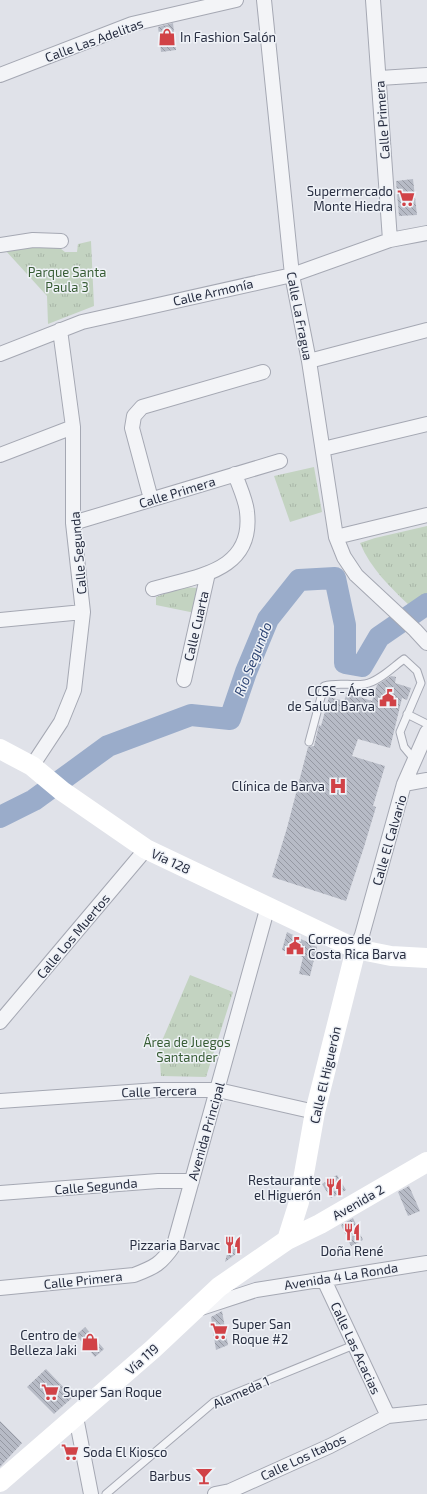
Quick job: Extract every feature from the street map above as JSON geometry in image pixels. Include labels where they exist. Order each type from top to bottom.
[{"type":"main road","name":"Vía 128","points":[[0,749],[32,766],[62,791],[146,849],[268,906],[356,950],[391,956],[427,958]]},
{"type":"main road","name":"Calle El Higuerón","points":[[287,1240],[300,1202],[315,1112],[356,950]]},
{"type":"main road","name":"Avenida 2","points":[[287,1240],[320,1224],[427,1162]]},
{"type":"main road","name":"Calle El Higuerón","points":[[300,1202],[300,1216],[304,1222],[320,1224]]},
{"type":"main road","name":"Vía 119","points":[[0,1482],[76,1417],[220,1287],[242,1270],[287,1240]]},
{"type":"street","name":"Calle Las Adelitas","points":[[0,75],[132,24],[236,0]]},
{"type":"street","name":"Calle La Fragua","points":[[264,0],[292,275],[309,361],[336,537],[344,557],[356,575],[427,643]]},
{"type":"street","name":"Calle Primera","points":[[373,0],[380,78],[390,240]]},
{"type":"street","points":[[380,78],[427,75]]},
{"type":"street","name":"Calle Armonía","points":[[0,354],[82,322],[292,275],[390,240],[427,233]]},
{"type":"street","points":[[0,245],[33,240],[61,240]]},
{"type":"street","name":"Calle Segunda","points":[[32,766],[61,722],[74,690],[83,612],[74,523],[74,427],[60,330]]},
{"type":"street","points":[[309,361],[427,330]]},
{"type":"street","points":[[151,499],[132,428],[134,416],[142,407],[263,372]]},
{"type":"street","points":[[323,449],[427,424]]},
{"type":"street","points":[[0,455],[74,427]]},
{"type":"street","name":"Calle Primera","points":[[74,523],[280,461]]},
{"type":"street","points":[[152,589],[224,567],[240,552],[245,540],[248,526],[247,510],[236,474]]},
{"type":"street","points":[[336,537],[427,515]]},
{"type":"street","name":"Calle Cuarta","points":[[184,680],[208,573]]},
{"type":"street","points":[[0,620],[83,612]]},
{"type":"street","name":"Calle El Calvario","points":[[356,950],[362,935],[404,784],[414,758],[427,732]]},
{"type":"street","points":[[0,759],[32,766]]},
{"type":"street","points":[[404,784],[427,780]]},
{"type":"street","name":"Calle Los Muertos","points":[[0,1022],[146,849]]},
{"type":"street","name":"Avenida Principal","points":[[163,1261],[174,1245],[268,906]]},
{"type":"street","name":"Calle Tercera","points":[[0,1101],[158,1090],[218,1090],[315,1112]]},
{"type":"street","name":"Calle Segunda","points":[[0,1193],[158,1181],[192,1181]]},
{"type":"street","name":"Calle Primera","points":[[0,1288],[134,1275],[163,1261]]},
{"type":"street","name":"Avenida 4 La Ronda","points":[[196,1310],[256,1290],[427,1263]]},
{"type":"street","points":[[242,1270],[244,1281],[247,1285],[256,1290]]},
{"type":"street","name":"Calle Las Acacias","points":[[324,1280],[388,1416]]},
{"type":"street","points":[[388,1416],[427,1412]]},
{"type":"street","name":"Calle Los Itabos","points":[[216,1494],[230,1491],[330,1446],[388,1416]]},
{"type":"street","points":[[76,1417],[91,1494]]},
{"type":"lane","points":[[309,742],[324,686],[334,683],[366,684],[376,679],[404,659],[417,671],[421,683],[400,732],[404,747],[414,758]]},
{"type":"lane","points":[[407,714],[427,724]]},
{"type":"lane","name":"Alameda 1","points":[[106,1494],[214,1402],[354,1344]]},
{"type":"green space","name":"Parque Santa Paula 3","points":[[91,241],[94,306],[48,324],[47,296],[6,251],[56,245],[65,252],[77,252],[78,244]]},
{"type":"green space","points":[[314,467],[322,512],[290,522],[274,476]]},
{"type":"green space","points":[[427,526],[427,596],[410,606],[388,585],[375,569],[360,543]]},
{"type":"green space","points":[[183,587],[198,588],[195,613],[156,605],[156,597]]},
{"type":"green space","name":"Área de Juegos Santander","points":[[190,975],[233,992],[206,1077],[161,1076],[159,1048]]},
{"type":"building","name":"In Fashion Salón","points":[[173,23],[176,50],[161,52],[158,27]]},
{"type":"building","name":"Supermercado Monte Hiedra","points":[[413,179],[417,215],[399,216],[396,181]]},
{"type":"building","name":"Clínica de Barva","points":[[391,676],[396,677],[395,683],[411,688],[407,700],[402,698],[390,748],[358,739],[352,756],[385,766],[373,806],[376,807],[346,901],[272,877],[287,828],[308,747],[314,746],[319,725],[321,726],[329,697],[344,701],[347,693],[372,701],[377,685]]},
{"type":"building","points":[[287,932],[317,947],[310,976],[299,974],[303,957],[282,950]]},
{"type":"building","name":"Restaurante el Higuerón","points":[[337,1175],[346,1190],[331,1198],[322,1184]]},
{"type":"building","points":[[409,1186],[420,1211],[408,1216],[398,1192]]},
{"type":"building","name":"Doña René","points":[[353,1218],[363,1240],[351,1246],[341,1225]]},
{"type":"building","name":"Pizzaria Barvac","points":[[231,1238],[240,1251],[225,1262]]},
{"type":"building","name":"Super San Roque #2","points":[[222,1311],[228,1345],[216,1350],[211,1317]]},
{"type":"building","name":"Centro de Belleza Jaki","points":[[85,1327],[104,1349],[95,1357],[76,1335]]},
{"type":"building","name":"Super San Roque","points":[[46,1369],[73,1397],[54,1414],[27,1387]]},
{"type":"building","points":[[0,1421],[22,1443],[0,1467]]},
{"type":"building","name":"Soda El Kiosco","points":[[73,1446],[75,1457],[66,1459],[64,1448]]},
{"type":"waterway","name":"Río Segundo","points":[[0,817],[34,800],[108,746],[191,715],[230,719],[246,672],[268,619],[299,580],[335,578],[345,625],[345,663],[362,666],[379,637],[427,604]]},
{"type":"place","name":"In Fashion Salón","points":[[167,37]]},
{"type":"place","name":"Supermercado Monte Hiedra","points":[[406,198]]},
{"type":"place","name":"CCSS - Área de Salud Barva","points":[[388,698]]},
{"type":"place","name":"Clínica de Barva","points":[[338,786]]},
{"type":"place","name":"Correos de Costa Rica Barva","points":[[295,946]]},
{"type":"place","name":"Restaurante el Higuerón","points":[[334,1187]]},
{"type":"place","name":"Doña René","points":[[352,1232]]},
{"type":"place","name":"Pizzaria Barvac","points":[[233,1245]]},
{"type":"place","name":"Super San Roque #2","points":[[219,1331]]},
{"type":"place","name":"Centro de Belleza Jaki","points":[[90,1342]]},
{"type":"place","name":"Super San Roque","points":[[50,1392]]},
{"type":"place","name":"Soda El Kiosco","points":[[70,1452]]},
{"type":"place","name":"Barbus","points":[[204,1476]]}]
